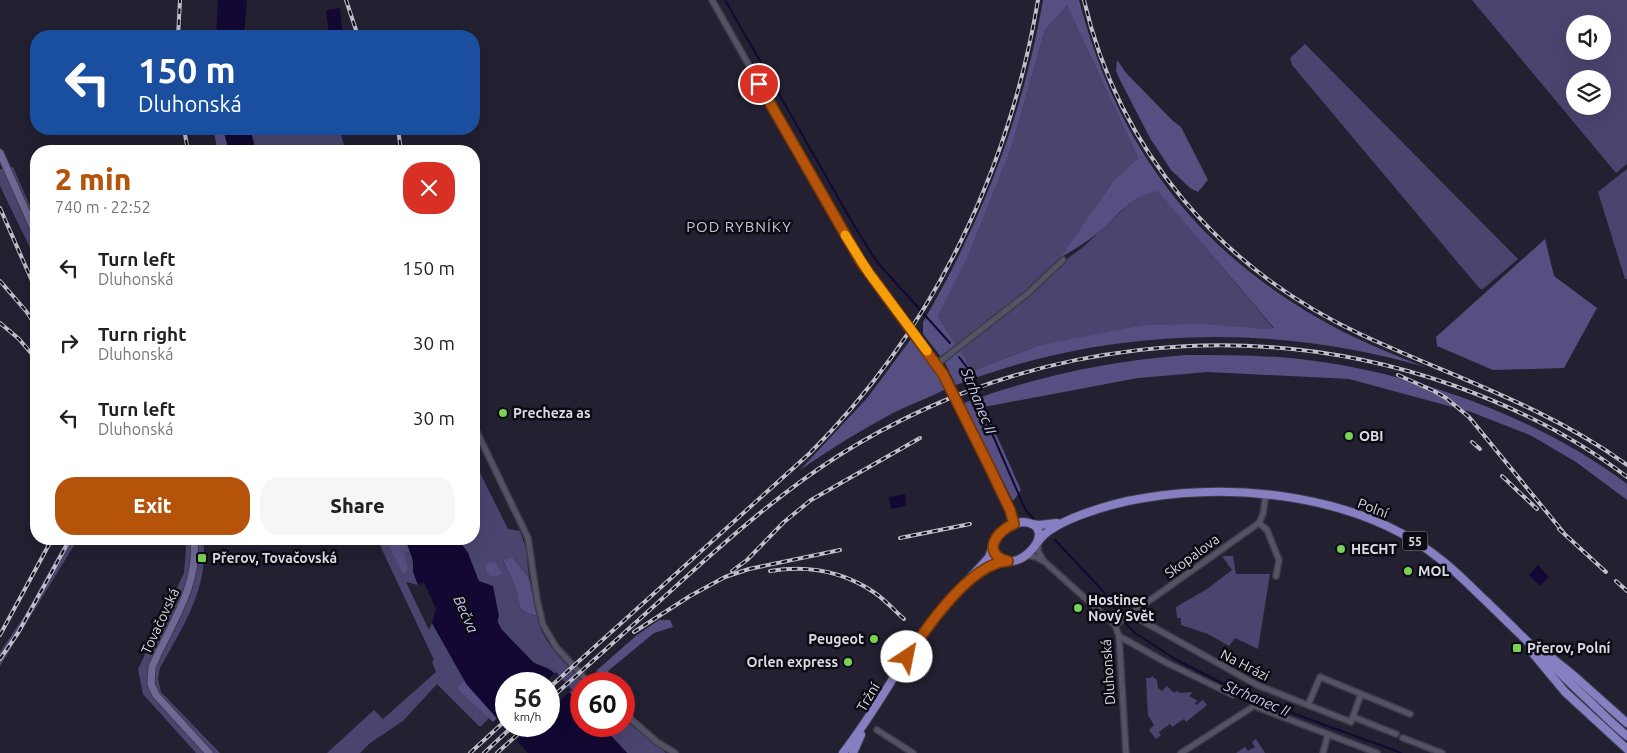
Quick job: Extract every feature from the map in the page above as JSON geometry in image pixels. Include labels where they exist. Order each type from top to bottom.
[{"type":"main road","points":[[0,153],[30,220]]},
{"type":"main road","name":"Polní","points":[[1038,542],[1045,533],[1066,521],[1114,505],[1158,496],[1216,491],[1266,494],[1308,500],[1332,506],[1371,520],[1404,535],[1441,559],[1627,736]]},
{"type":"main road","name":"Polní","points":[[1032,524],[1043,525],[1066,521]]},
{"type":"main road","name":"55","points":[[1014,524],[1026,522],[1032,524]]},
{"type":"main road","points":[[1014,524],[1001,531],[995,538],[993,545],[998,556],[1008,561],[1026,556]]},
{"type":"main road","points":[[1032,524],[1039,534],[1038,542]]},
{"type":"main road","name":"55","points":[[1026,556],[1038,542]]},
{"type":"main road","name":"Tovačovská","points":[[194,545],[195,557],[191,580],[185,599],[152,667],[151,684],[156,695],[209,753]]},
{"type":"main road","name":"Tržní","points":[[843,753],[866,724],[929,625],[989,556],[993,545]]},
{"type":"main road","name":"Tržní","points":[[962,587],[994,564],[1008,561]]},
{"type":"main road","points":[[1508,622],[1572,674],[1627,723]]},
{"type":"main road","points":[[1508,622],[1565,692],[1627,749]]},
{"type":"main road","name":"Tržní","points":[[853,753],[866,724]]},
{"type":"street","points":[[712,0],[858,256],[937,364],[1010,510],[1014,524]]},
{"type":"street","points":[[937,364],[1027,294],[1062,260]]},
{"type":"street","points":[[480,438],[528,538],[537,600],[543,625],[556,647],[579,672]]},
{"type":"street","points":[[1266,494],[1263,514],[1259,523],[1267,530],[1279,560],[1276,576]]},
{"type":"street","name":"Skopalova","points":[[1115,625],[1259,523]]},
{"type":"street","points":[[1038,542],[1040,554],[1044,562]]},
{"type":"street","name":"Dluhonská","points":[[1026,556],[1036,557],[1044,562],[1115,625],[1119,636],[1126,753]]},
{"type":"street","name":"Na Hrázi","points":[[1130,614],[1257,685],[1351,722],[1353,717],[1396,734]]},
{"type":"street","points":[[1119,636],[1165,662],[1234,695]]},
{"type":"street","points":[[1308,705],[1320,677],[1410,714]]},
{"type":"street","points":[[1353,717],[1361,694]]},
{"type":"street","points":[[1181,753],[1254,706],[1377,753]]},
{"type":"street","points":[[635,723],[675,753]]},
{"type":"street","points":[[877,730],[914,753]]},
{"type":"street","points":[[1322,753],[1328,734]]},
{"type":"street","points":[[1403,738],[1442,753]]},
{"type":"shaded area","points":[[1043,0],[1079,0],[1095,51],[1114,99],[1137,143],[1165,184],[1196,222],[1232,257],[1273,289],[1318,318],[1357,339],[1425,367],[1367,352],[1308,343],[1249,338],[1189,337],[1130,342],[1071,351],[1013,366],[956,385],[945,363],[960,350],[972,371],[1040,345],[1145,325],[1202,324],[1274,328],[1158,191],[1133,201],[1094,236],[1060,258],[1114,180],[1138,158],[1067,6],[1045,30],[1011,149],[967,259],[938,317],[956,345],[941,357],[923,334],[923,322],[964,245],[998,166],[1024,85],[1035,43]]},
{"type":"shaded area","points":[[1472,0],[1627,0],[1627,164],[1616,173],[1568,115],[1611,115],[1611,70],[1566,70],[1566,113]]},
{"type":"shaded area","points":[[1067,6],[1138,158],[1114,180],[1060,259],[1064,261],[1083,247],[1130,203],[1145,193],[1158,190],[1274,329],[1040,345],[972,371],[938,317],[967,259],[1011,149],[1045,30]]},
{"type":"shaded area","points":[[1305,44],[1518,259],[1483,289],[1480,289],[1292,65],[1290,58]]},
{"type":"shaded area","points":[[1117,60],[1127,74],[1181,127],[1208,180],[1198,192],[1190,188],[1171,170],[1150,138],[1116,71]]},
{"type":"shaded area","points":[[214,135],[225,135],[227,145],[217,145]]},
{"type":"shaded area","points":[[252,135],[341,135],[344,145],[254,145]]},
{"type":"shaded area","points":[[13,167],[30,206],[30,248],[0,186],[0,169]]},
{"type":"shaded area","points":[[1627,169],[1627,279],[1625,279],[1598,192]]},
{"type":"shaded area","points":[[1545,239],[1554,276],[1597,308],[1564,368],[1493,370],[1437,346],[1436,337]]},
{"type":"shaded area","points":[[911,339],[927,355],[946,389],[881,419],[800,470],[868,397]]},
{"type":"shaded area","points":[[1186,355],[1300,359],[1385,374],[1428,386],[1514,418],[1555,438],[1627,484],[1627,500],[1576,462],[1530,435],[1471,412],[1349,379],[1208,372],[1138,378],[984,407],[1021,490],[1013,501],[964,403],[1019,385],[1074,371],[1129,361]]},
{"type":"shaded area","points":[[480,473],[508,529],[520,531],[526,549],[529,578],[514,559],[503,561],[514,584],[520,606],[525,612],[537,616],[549,644],[574,672],[570,672],[570,693],[560,682],[560,672],[551,672],[548,668],[534,663],[502,630],[473,570],[468,553],[462,545],[480,545]]},
{"type":"shaded area","points":[[64,545],[74,545],[0,666],[0,652],[25,615]]},
{"type":"shaded area","points":[[186,545],[203,545],[202,574],[192,606],[160,668],[158,679],[161,692],[220,753],[196,753],[143,694],[138,669],[184,573]]},
{"type":"shaded area","points":[[380,545],[388,545],[403,575],[404,555],[410,550],[418,585],[406,582],[429,630],[432,623],[464,680],[459,685],[459,691],[489,718],[480,727],[437,684],[403,721],[370,743],[360,753],[327,753],[374,710],[383,719],[436,672],[432,662],[434,660]]},
{"type":"shaded area","points":[[388,545],[408,545],[410,550],[404,555],[408,568],[403,575]]},
{"type":"shaded area","points":[[1222,556],[1233,556],[1236,574],[1270,574],[1258,649],[1235,638],[1229,646],[1208,634],[1181,625],[1181,618],[1177,618],[1176,607],[1207,589],[1232,570]]},
{"type":"shaded area","points":[[513,558],[529,578],[537,616],[525,612],[520,606],[514,584],[503,560]]},
{"type":"shaded area","points":[[495,562],[502,574],[492,577],[487,573],[485,566]]},
{"type":"shaded area","points":[[659,620],[670,620],[673,627],[654,633],[608,672],[596,671],[637,635]]},
{"type":"shaded area","points":[[1152,676],[1157,680],[1158,688],[1162,691],[1167,686],[1174,693],[1177,691],[1180,693],[1193,692],[1189,696],[1198,701],[1195,703],[1196,705],[1203,700],[1207,705],[1186,722],[1184,719],[1172,727],[1170,724],[1159,732],[1161,735],[1156,739],[1149,730],[1154,725],[1148,715],[1146,678],[1151,678]]},
{"type":"shaded area","points":[[464,680],[495,716],[493,722],[459,691],[459,685]]},
{"type":"shaded area","points":[[635,728],[666,753],[627,753],[612,737],[635,737]]},
{"type":"shaded area","points":[[1256,739],[1265,753],[1236,753],[1245,747],[1248,751],[1255,747],[1252,742]]},
{"type":"water","points":[[218,0],[247,0],[244,30],[216,30]]},
{"type":"water","points":[[340,8],[342,30],[329,30],[326,10]]},
{"type":"water","points":[[225,135],[252,135],[254,145],[227,145]]},
{"type":"water","points":[[905,494],[906,506],[891,509],[889,497]]},
{"type":"water","name":"Bečva","points":[[407,545],[462,545],[468,553],[479,581],[493,586],[499,616],[497,622],[502,630],[534,663],[553,672],[495,672],[495,716],[467,685],[432,623],[436,609],[424,582],[418,585],[413,572],[413,560]]},
{"type":"water","points":[[1538,565],[1549,577],[1540,586],[1529,575]]},
{"type":"water","points":[[560,681],[570,693],[570,737],[612,737],[627,753],[528,753],[514,737],[560,737]]},
{"type":"pier","points":[[560,676],[570,688],[570,692],[560,701]]},
{"type":"pier","points":[[511,737],[520,737],[516,743]]},
{"type":"waterway","name":"Strhanec II","points":[[725,0],[877,262],[950,343]]},
{"type":"waterway","name":"Strhanec II","points":[[959,357],[969,370],[977,399],[1026,511],[1036,521]]},
{"type":"waterway","name":"Strhanec II","points":[[1055,540],[1103,591],[1120,615]]},
{"type":"waterway","name":"Strhanec II","points":[[1124,622],[1135,633],[1175,659],[1249,697],[1401,753]]},
{"type":"railway","points":[[178,30],[180,0]]},
{"type":"railway","points":[[346,0],[356,30]]},
{"type":"railway","points":[[560,678],[810,453],[854,405],[893,354],[929,301],[959,245],[986,186],[1007,126],[1025,64],[1038,0]]},
{"type":"railway","points":[[1084,0],[1100,55],[1122,107],[1150,155],[1183,199],[1221,240],[1263,276],[1310,307],[1360,334],[1531,409],[1596,444],[1627,465]]},
{"type":"railway","points":[[185,135],[187,145]]},
{"type":"railway","points":[[399,135],[400,145]]},
{"type":"railway","points":[[0,208],[30,276]]},
{"type":"railway","points":[[0,281],[30,317]]},
{"type":"railway","points":[[0,323],[19,339],[30,352]]},
{"type":"railway","points":[[560,690],[740,529],[818,469],[909,417],[983,386],[1060,364],[1139,350],[1218,345],[1298,350],[1377,363],[1455,386],[1523,414],[1566,436],[1627,477]]},
{"type":"railway","points":[[1398,375],[1446,398],[1469,417],[1563,532]]},
{"type":"railway","points":[[732,571],[747,560],[784,522],[811,500],[920,438]]},
{"type":"railway","points":[[1472,442],[1480,449]]},
{"type":"railway","points":[[1502,476],[1537,509]]},
{"type":"railway","points":[[900,538],[970,524]]},
{"type":"railway","points":[[1559,529],[1606,572]]},
{"type":"railway","points":[[0,635],[49,545]]},
{"type":"railway","points":[[0,659],[18,633],[67,545]]},
{"type":"railway","points":[[634,632],[690,596],[725,577],[749,569],[840,550]]},
{"type":"railway","points":[[770,571],[784,569],[811,570],[850,579],[875,593],[904,619]]},
{"type":"railway","points":[[1616,581],[1627,591]]},
{"type":"railway","points":[[470,753],[495,730]]},
{"type":"railway","points":[[484,753],[501,737]]},
{"type":"railway","points":[[497,753],[515,737]]},
{"type":"slow traffic","points":[[845,235],[861,262],[927,351]]},
{"type":"place","name":"Precheza as","points":[[503,413]]},
{"type":"place","name":"OBI","points":[[1349,436]]},
{"type":"place","name":"HECHT","points":[[1341,549]]},
{"type":"place","name":"Přerov, Tovačovská","points":[[202,558]]},
{"type":"place","name":"MOL","points":[[1408,571]]},
{"type":"place","name":"Hostinec Nový Svět","points":[[1078,608]]},
{"type":"place","name":"Peugeot","points":[[874,639]]},
{"type":"place","name":"Přerov, Polní","points":[[1517,648]]},
{"type":"place","name":"Orlen express","points":[[848,662]]},
{"type":"district","name":"POD RYBNÍKY","points":[[739,226]]},
{"type":"route","points":[[759,84],[861,262],[943,374],[1010,510],[1014,524],[1001,531],[995,538],[993,545],[995,553],[1008,561],[994,564],[962,587],[940,610],[907,657]]}]
